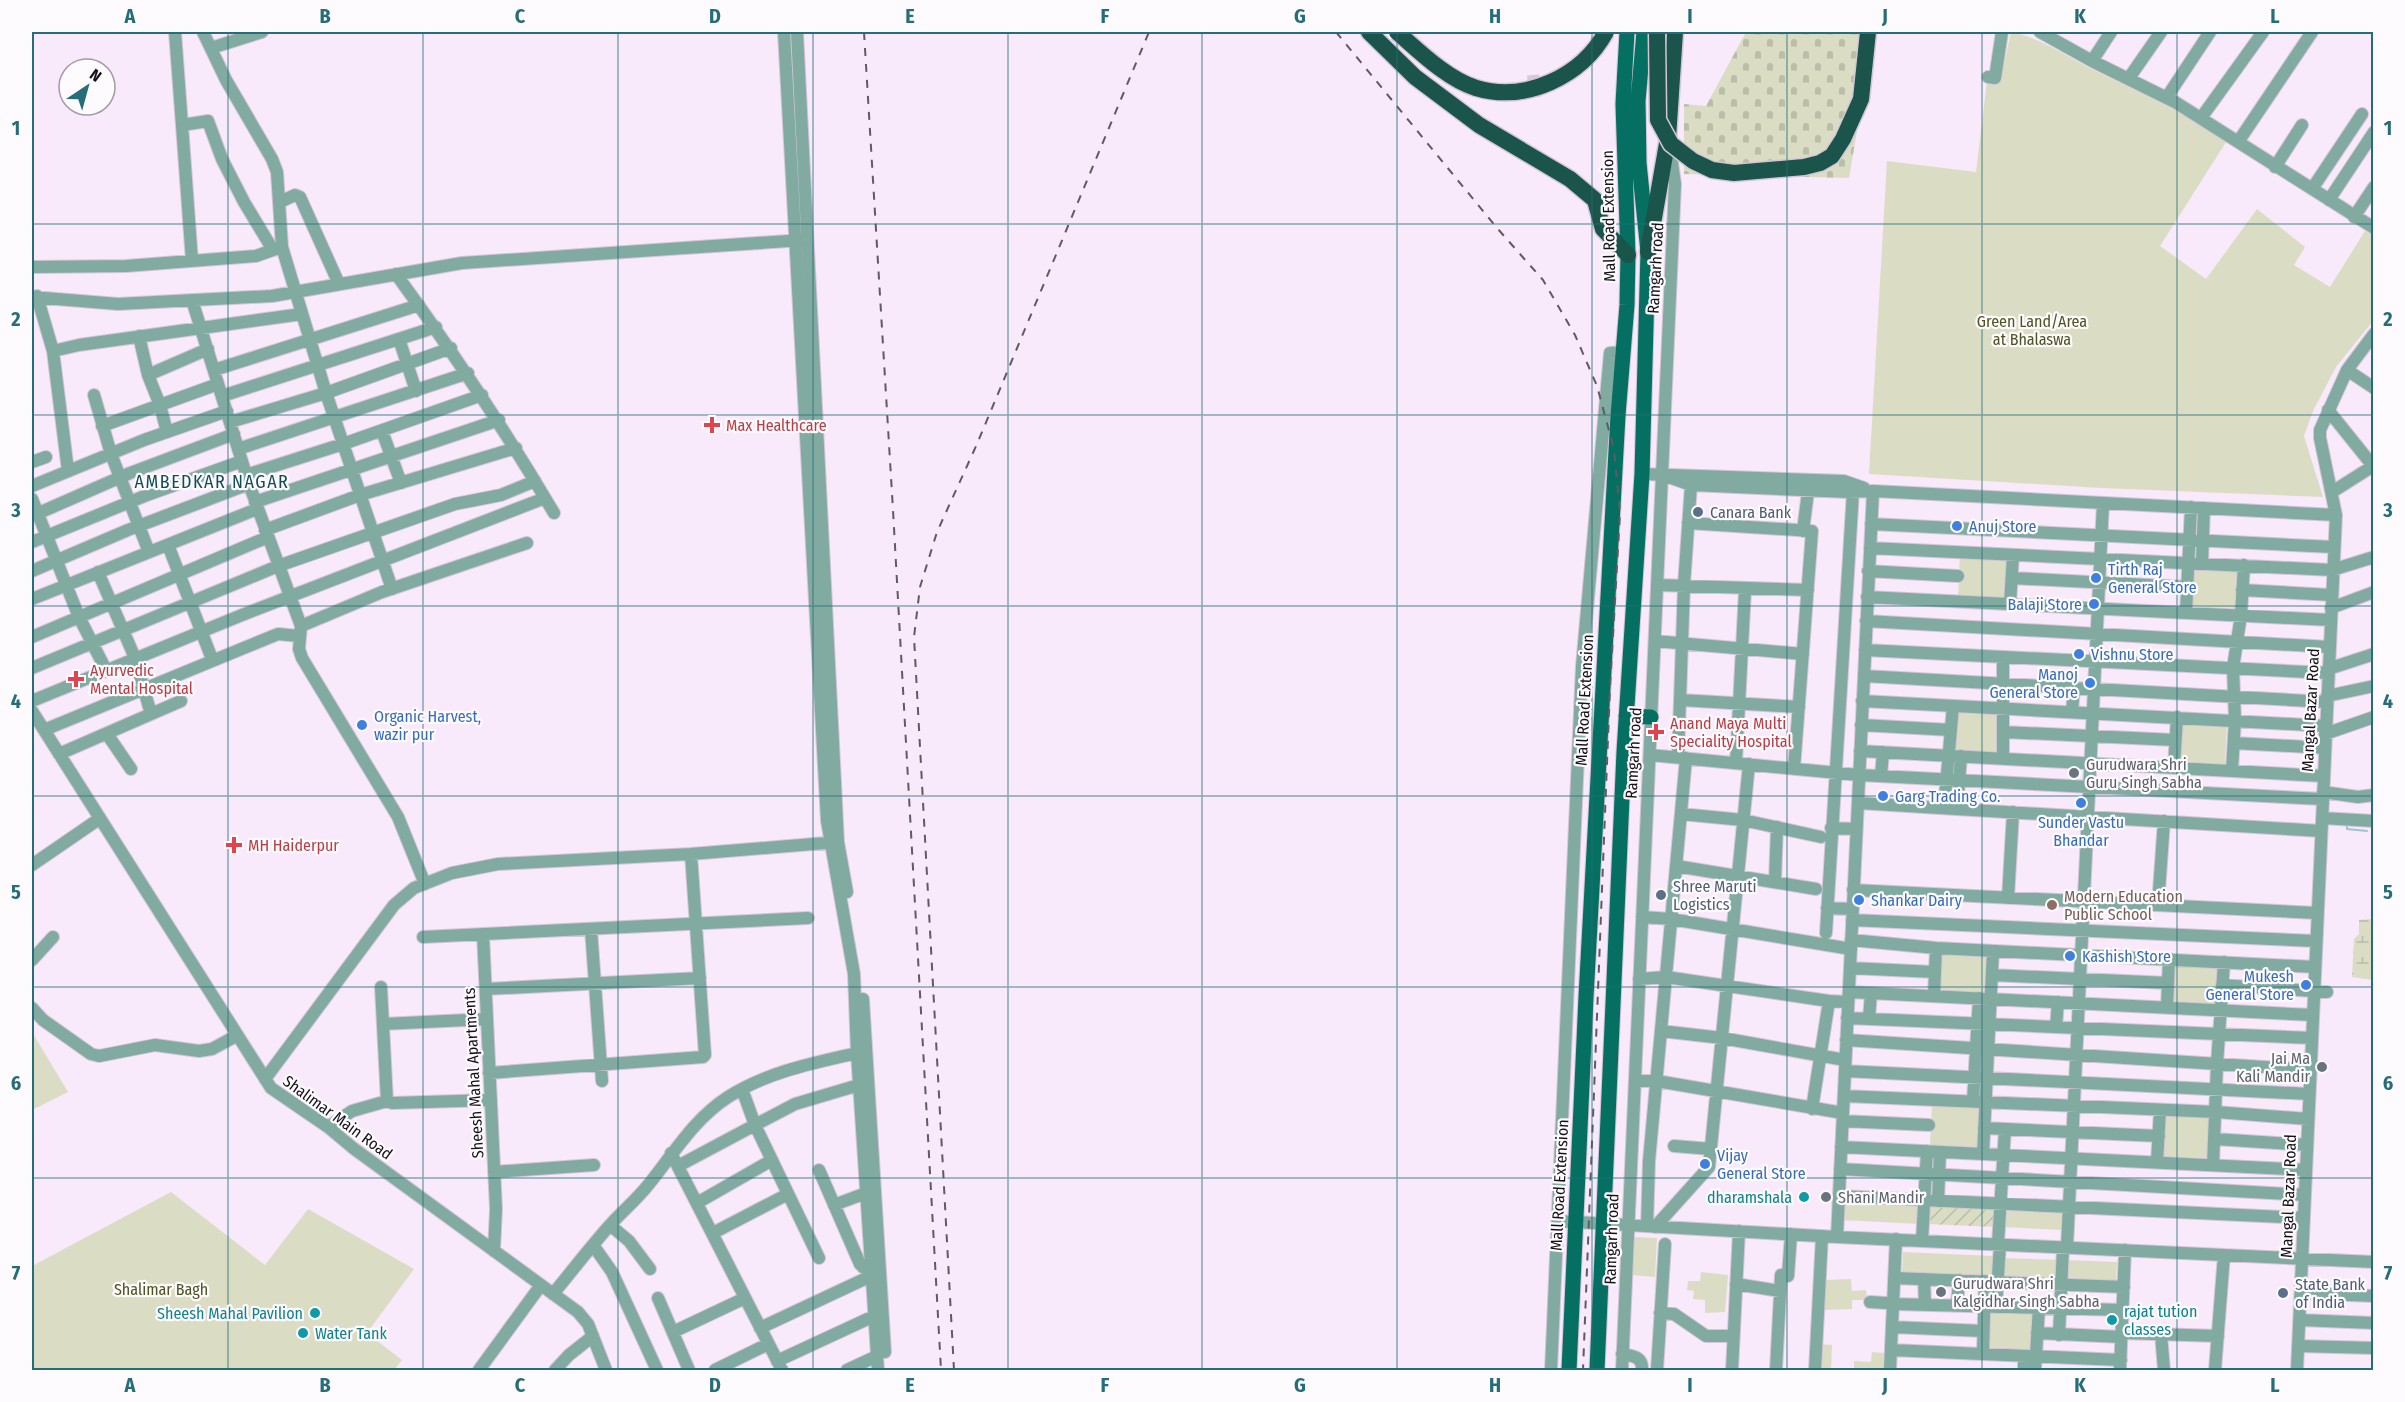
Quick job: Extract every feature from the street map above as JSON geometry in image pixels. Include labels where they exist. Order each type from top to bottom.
[{"type":"highway","points":[[1369,32],[1415,77],[1479,125],[1570,179],[1595,200],[1603,230],[1628,255]]},
{"type":"highway","points":[[1397,32],[1434,65],[1475,87],[1503,92],[1523,91],[1559,79],[1597,48],[1606,32]]},
{"type":"highway","points":[[1657,32],[1658,120],[1671,144],[1693,161],[1712,170],[1734,173],[1804,167],[1820,163],[1832,156],[1843,140],[1861,99],[1868,32]]},
{"type":"highway","points":[[1648,252],[1668,138],[1674,32]]},
{"type":"main road","name":"Mall Road Extension","points":[[1569,1371],[1604,667],[1616,353],[1628,255],[1623,104],[1627,32]]},
{"type":"main road","name":"Mall Road Extension","points":[[1598,1371],[1626,716],[1642,474],[1648,252],[1638,111],[1644,32]]},
{"type":"main road","points":[[1626,716],[1652,717]]},
{"type":"street","points":[[175,32],[192,261]]},
{"type":"street","points":[[203,32],[226,80],[272,159],[277,172],[280,202],[278,249]]},
{"type":"street","points":[[211,48],[262,32]]},
{"type":"street","points":[[784,32],[802,240]]},
{"type":"street","points":[[796,32],[807,483],[834,842],[854,974],[878,1371]]},
{"type":"street","points":[[1988,77],[1995,78],[2002,32]]},
{"type":"street","points":[[2092,61],[2111,32]]},
{"type":"street","points":[[2129,78],[2161,32]]},
{"type":"street","points":[[2167,97],[2210,32]]},
{"type":"street","points":[[2201,118],[2263,32]]},
{"type":"street","points":[[2238,142],[2312,32]]},
{"type":"street","points":[[2046,33],[2092,61],[2167,97],[2373,228]]},
{"type":"street","points":[[2312,189],[2362,114]]},
{"type":"street","points":[[182,125],[208,121],[222,159],[244,202],[278,249],[296,292],[326,393],[392,589]]},
{"type":"street","points":[[2275,167],[2302,124]]},
{"type":"street","points":[[2329,200],[2373,132]]},
{"type":"street","name":"Ramgarh road","points":[[1622,1371],[1675,184],[1668,138]]},
{"type":"street","points":[[2354,217],[2373,187]]},
{"type":"street","points":[[280,202],[295,195],[300,197],[339,284]]},
{"type":"street","points":[[68,471],[53,351],[34,297],[118,304],[272,296],[462,263],[802,240]]},
{"type":"street","points":[[32,267],[126,266],[256,256],[278,249]]},
{"type":"street","points":[[396,274],[468,373],[499,420],[554,513]]},
{"type":"street","points":[[192,300],[256,505],[290,596],[300,631],[299,649],[302,658],[398,817],[425,884]]},
{"type":"street","points":[[214,370],[419,305]]},
{"type":"street","points":[[53,351],[139,336],[302,314]]},
{"type":"street","points":[[102,426],[160,405],[318,365],[436,327]]},
{"type":"street","name":"Mangal Bazar Road","points":[[2297,1371],[2336,515],[2320,430],[2347,370],[2373,334]]},
{"type":"street","points":[[139,336],[148,375],[160,405],[167,432]]},
{"type":"street","points":[[399,339],[416,391]]},
{"type":"street","points":[[32,486],[167,432],[230,422],[326,393],[451,348]]},
{"type":"street","points":[[148,375],[208,349]]},
{"type":"street","points":[[1551,1371],[1582,666],[1616,353]]},
{"type":"street","points":[[2347,370],[2373,388]]},
{"type":"street","points":[[32,542],[335,418],[468,373]]},
{"type":"street","points":[[94,395],[111,454],[148,552]]},
{"type":"street","points":[[32,571],[248,480],[482,395]]},
{"type":"street","points":[[2328,410],[2373,466],[2332,492]]},
{"type":"street","points":[[32,599],[168,545],[256,505],[499,420]]},
{"type":"street","points":[[34,515],[120,478],[230,422]]},
{"type":"street","points":[[382,431],[401,483]]},
{"type":"street","points":[[32,637],[360,495],[516,448]]},
{"type":"street","points":[[32,462],[46,457]]},
{"type":"street","points":[[1642,474],[1691,474],[1853,491],[2336,515]]},
{"type":"street","points":[[1663,475],[1691,485],[1808,485],[1844,481],[1873,491]]},
{"type":"street","points":[[32,668],[278,566],[372,531],[455,504],[501,495],[536,482]]},
{"type":"street","points":[[1651,1226],[1649,1161],[1681,814],[1684,585],[1691,485]]},
{"type":"street","points":[[1803,531],[1808,485]]},
{"type":"street","points":[[1826,933],[1834,772],[1853,491]]},
{"type":"street","points":[[1837,1237],[1873,491]]},
{"type":"street","points":[[32,700],[290,596],[545,498]]},
{"type":"street","points":[[32,499],[34,515],[46,536],[79,617],[106,670]]},
{"type":"street","points":[[2059,1335],[2061,1285],[2069,1207],[2103,503]]},
{"type":"street","points":[[2186,613],[2188,587],[2195,563],[2196,540],[2191,507]]},
{"type":"street","points":[[2196,540],[2204,508]]},
{"type":"street","points":[[1688,523],[1812,531],[1794,769]]},
{"type":"street","points":[[1871,524],[2333,547]]},
{"type":"street","points":[[44,730],[278,634],[300,631],[392,589],[526,543]]},
{"type":"street","points":[[168,545],[212,660]]},
{"type":"street","points":[[2310,569],[2312,546]]},
{"type":"street","points":[[1870,548],[2332,570],[2373,557]]},
{"type":"street","points":[[2010,604],[2013,555]]},
{"type":"street","points":[[2232,770],[2235,720],[2234,669],[2244,565]]},
{"type":"street","points":[[1869,571],[1958,576]]},
{"type":"street","points":[[98,572],[135,658],[151,714]]},
{"type":"street","points":[[2012,578],[2188,587]]},
{"type":"street","points":[[1658,585],[1745,590],[1808,590]]},
{"type":"street","points":[[1736,763],[1745,590]]},
{"type":"street","points":[[2242,590],[2331,595]]},
{"type":"street","points":[[1867,597],[2241,615],[2330,614],[2373,592]]},
{"type":"street","points":[[1866,621],[2329,647]]},
{"type":"street","points":[[1655,641],[1803,654]]},
{"type":"street","points":[[1865,650],[2234,669],[2328,671],[2373,654]]},
{"type":"street","points":[[2003,657],[2003,758]]},
{"type":"street","points":[[1582,666],[1604,667]]},
{"type":"street","points":[[1864,676],[2327,699],[2373,686]]},
{"type":"street","points":[[2072,712],[2074,687]]},
{"type":"street","points":[[1681,700],[1799,707]]},
{"type":"street","points":[[1862,701],[2235,720],[2325,730],[2373,717]]},
{"type":"street","points":[[59,754],[181,702]]},
{"type":"street","points":[[1951,808],[1955,756],[1951,730],[1953,706]]},
{"type":"street","name":"Shalimar Main Road","points":[[32,711],[271,1088],[328,1127],[352,1148],[578,1312],[588,1324],[606,1371]]},
{"type":"street","points":[[2174,767],[2177,717]]},
{"type":"street","points":[[1861,726],[1951,730]]},
{"type":"street","points":[[2003,732],[2175,740]]},
{"type":"street","points":[[106,734],[131,769]]},
{"type":"street","points":[[2234,743],[2325,748]]},
{"type":"street","points":[[1860,750],[2323,776]]},
{"type":"street","points":[[1881,776],[1883,752]]},
{"type":"street","points":[[1650,755],[1859,775],[2323,796],[2348,801],[2373,795]]},
{"type":"street","points":[[1651,1226],[1709,1167],[1749,764]]},
{"type":"street","points":[[1858,803],[2164,821],[2321,825],[2373,821]]},
{"type":"street","points":[[2008,898],[2013,812]]},
{"type":"street","points":[[1681,814],[1743,820],[1821,837]]},
{"type":"street","points":[[32,865],[99,819]]},
{"type":"street","points":[[2158,905],[2164,821]]},
{"type":"street","points":[[1775,881],[1777,827]]},
{"type":"street","points":[[1832,828],[1856,829]]},
{"type":"street","points":[[265,1079],[394,904],[414,888],[452,873],[498,864],[691,854],[834,842]]},
{"type":"street","points":[[834,842],[861,975],[885,1371]]},
{"type":"street","points":[[489,1073],[704,1057],[691,854]]},
{"type":"street","points":[[1676,866],[1816,889]]},
{"type":"street","points":[[1853,890],[2318,914]]},
{"type":"street","points":[[1827,908],[1872,921],[2316,941]]},
{"type":"street","points":[[1642,917],[1671,919],[1851,945],[1872,942],[1936,948],[2315,967]]},
{"type":"street","points":[[423,937],[808,918]]},
{"type":"street","points":[[1872,921],[1872,942]]},
{"type":"street","points":[[591,929],[602,1081]]},
{"type":"street","name":"Sheesh Mahal Apartments","points":[[483,934],[496,1209],[494,1251]]},
{"type":"street","points":[[32,960],[52,937]]},
{"type":"street","points":[[1934,996],[1936,948]]},
{"type":"street","points":[[1983,1154],[1984,1128],[1979,1102],[1981,1077],[1989,1049],[1984,1024],[1984,998],[1992,975],[1993,951]]},
{"type":"street","points":[[2167,1007],[2169,959]]},
{"type":"street","points":[[2213,1165],[2224,962]]},
{"type":"street","points":[[1850,968],[1935,972]]},
{"type":"street","points":[[1992,975],[2168,983]]},
{"type":"street","points":[[1639,979],[1666,977],[1829,1001],[1871,993],[2313,1015]]},
{"type":"street","points":[[486,988],[700,978]]},
{"type":"street","points":[[2222,985],[2327,992]]},
{"type":"street","points":[[381,987],[387,1101]]},
{"type":"street","points":[[1869,1019],[1871,993]]},
{"type":"street","points":[[1568,996],[1586,997]]},
{"type":"street","points":[[1812,1109],[1829,1001]]},
{"type":"street","points":[[2056,1027],[2058,1002]]},
{"type":"street","points":[[32,1008],[43,1020],[91,1054],[99,1056],[155,1045],[199,1051],[212,1049],[236,1036]]},
{"type":"street","points":[[1847,1018],[2312,1038]]},
{"type":"street","points":[[383,1024],[487,1019]]},
{"type":"street","points":[[1981,1077],[1976,1048],[1984,1024]]},
{"type":"street","points":[[1661,1031],[1722,1038],[1822,1056],[1845,1065],[1981,1077],[2310,1094]]},
{"type":"street","points":[[1846,1040],[2311,1070]]},
{"type":"street","points":[[553,1294],[610,1225],[648,1185],[671,1153],[702,1118],[716,1106],[742,1089],[793,1068],[857,1053]]},
{"type":"street","points":[[1635,1082],[1657,1081],[1717,1090],[1843,1117],[1929,1125]]},
{"type":"street","points":[[678,1166],[812,1097],[859,1085]]},
{"type":"street","points":[[742,1089],[755,1125],[819,1258]]},
{"type":"street","points":[[1844,1096],[2216,1112],[2308,1119]]},
{"type":"street","points":[[328,1127],[352,1111],[387,1101],[392,1104],[491,1100]]},
{"type":"street","points":[[2157,1162],[2160,1110]]},
{"type":"street","points":[[1984,1128],[2159,1136]]},
{"type":"street","points":[[1983,1354],[1983,1331],[1990,1306],[1991,1282],[1999,1244],[2005,1129]]},
{"type":"street","points":[[2215,1139],[2307,1145]]},
{"type":"street","points":[[1674,1146],[1711,1149]]},
{"type":"street","points":[[1841,1147],[2306,1170]]},
{"type":"street","points":[[1922,1241],[1927,1151]]},
{"type":"street","points":[[1938,1201],[1940,1152]]},
{"type":"street","points":[[671,1153],[778,1367],[874,1316]]},
{"type":"street","points":[[697,1203],[772,1160]]},
{"type":"street","points":[[494,1172],[594,1165]]},
{"type":"street","points":[[1840,1169],[2305,1195]]},
{"type":"street","points":[[819,1170],[860,1264],[871,1272]]},
{"type":"street","points":[[834,1205],[866,1193]]},
{"type":"street","points":[[713,1233],[788,1194]]},
{"type":"street","points":[[1839,1196],[2304,1218]]},
{"type":"street","points":[[1558,1221],[1837,1237],[2373,1262]]},
{"type":"street","points":[[610,1225],[629,1241],[650,1269]]},
{"type":"street","points":[[1732,1371],[1739,1231]]},
{"type":"street","points":[[1776,1371],[1781,1275],[1788,1276],[1791,1234]]},
{"type":"street","points":[[1815,1371],[1822,1236]]},
{"type":"street","points":[[1890,1371],[1892,1327],[1890,1303],[1896,1239]]},
{"type":"street","points":[[1657,1371],[1665,1244]]},
{"type":"street","points":[[593,1245],[612,1272],[657,1371]]},
{"type":"street","points":[[1891,1350],[2030,1356],[2121,1365],[2125,1250]]},
{"type":"street","points":[[2215,1371],[2224,1255]]},
{"type":"street","points":[[760,1328],[871,1272]]},
{"type":"street","points":[[1894,1278],[2124,1287]]},
{"type":"street","points":[[1924,1279],[1924,1305]]},
{"type":"street","points":[[1957,1306],[1959,1280]]},
{"type":"street","points":[[1736,1284],[1761,1286],[1761,1289],[1780,1291]]},
{"type":"street","points":[[479,1371],[541,1285]]},
{"type":"street","points":[[2301,1293],[2373,1296]]},
{"type":"street","points":[[658,1298],[689,1371]]},
{"type":"street","points":[[672,1332],[745,1298]]},
{"type":"street","points":[[1870,1302],[2123,1310]]},
{"type":"street","points":[[2024,1371],[2037,1333],[2039,1308]]},
{"type":"street","points":[[1660,1313],[1674,1314],[1706,1336],[1733,1336]]},
{"type":"street","points":[[2300,1320],[2373,1323]]},
{"type":"street","points":[[1892,1327],[1983,1331]]},
{"type":"street","points":[[2037,1333],[2218,1336]]},
{"type":"street","points":[[2161,1334],[2164,1371]]},
{"type":"street","points":[[555,1371],[569,1354],[593,1336]]},
{"type":"street","points":[[715,1371],[768,1344]]},
{"type":"street","points":[[2298,1346],[2373,1348]]},
{"type":"street","points":[[1622,1354],[1641,1360],[1642,1371]]},
{"type":"street","points":[[847,1371],[877,1356]]},
{"type":"street","points":[[2030,1356],[2035,1371]]},
{"type":"green space","points":[[1746,32],[1874,32],[1849,178],[1684,174],[1684,104],[1706,106]]},
{"type":"green space","name":"Green Land/Area at Bhalaswa","points":[[2011,32],[2045,44],[2180,112],[2228,139],[2160,246],[2206,279],[2257,209],[2305,247],[2294,265],[2330,287],[2365,231],[2373,236],[2373,321],[2336,367],[2313,411],[2304,436],[2323,497],[2101,488],[1869,474],[1887,161],[1976,172],[1987,81],[2001,78]]},
{"type":"green space","points":[[1960,555],[2010,558],[2008,601],[1958,598]]},
{"type":"green space","points":[[2192,566],[2239,568],[2237,608],[2191,606]]},
{"type":"green space","points":[[1955,711],[2002,713],[2000,754],[1954,752]]},
{"type":"green space","points":[[2180,721],[2227,723],[2225,764],[2179,762]]},
{"type":"green space","points":[[2373,919],[2373,980],[2352,977],[2354,939],[2359,934],[2359,920]]},
{"type":"green space","points":[[1939,952],[1986,954],[1984,994],[1937,992]]},
{"type":"green space","points":[[2171,963],[2218,965],[2216,1006],[2169,1004]]},
{"type":"green space","points":[[32,1032],[68,1092],[32,1110]]},
{"type":"green space","points":[[1932,1104],[1982,1106],[1980,1147],[1930,1145]]},
{"type":"green space","points":[[2164,1115],[2210,1117],[2209,1158],[2162,1156]]},
{"type":"green space","name":"Shalimar Bagh","points":[[171,1192],[265,1265],[308,1209],[414,1269],[367,1333],[402,1360],[394,1370],[32,1370],[32,1266]]},
{"type":"green space","points":[[1842,1199],[1921,1204],[1920,1224],[1841,1220]]},
{"type":"green space","points":[[1927,1203],[1997,1207],[1996,1227],[1926,1224]]},
{"type":"green space","points":[[2002,1207],[2066,1210],[2064,1230],[2001,1227]]},
{"type":"green space","points":[[1634,1237],[1657,1238],[1655,1277],[1631,1275]]},
{"type":"green space","points":[[1903,1252],[1993,1256],[1992,1279],[1902,1275]]},
{"type":"green space","points":[[2003,1258],[2059,1260],[2059,1281],[2002,1279]]},
{"type":"green space","points":[[2067,1260],[2117,1262],[2116,1283],[2066,1281]]},
{"type":"green space","points":[[1701,1272],[1728,1275],[1725,1312],[1705,1313],[1705,1300],[1693,1299],[1694,1291],[1687,1290],[1688,1281],[1700,1281]]},
{"type":"green space","points":[[1851,1279],[1852,1291],[1866,1290],[1867,1300],[1852,1300],[1852,1309],[1823,1310],[1825,1280]]},
{"type":"green space","points":[[1989,1309],[2035,1311],[2034,1352],[1987,1350]]},
{"type":"green space","points":[[1819,1344],[1832,1345],[1831,1370],[1818,1370]]},
{"type":"green space","points":[[1872,1352],[1884,1353],[1883,1370],[1854,1370],[1854,1361],[1871,1362]]},
{"type":"waterway","points":[[2347,825],[2347,829],[2367,831]]},
{"type":"tunnel","points":[[1533,75],[1535,97]]},
{"type":"railway","points":[[864,32],[941,1370]]},
{"type":"railway","points":[[954,1370],[914,637],[920,587],[937,532],[977,444],[1149,32]]},
{"type":"railway","points":[[1336,32],[1497,228],[1543,280],[1575,335],[1597,386],[1614,449],[1620,513],[1610,687],[1583,1370]]},
{"type":"place","name":"Max Healthcare","points":[[712,425]]},
{"type":"place","name":"Canara Bank","points":[[1698,512]]},
{"type":"place","name":"Anuj Store","points":[[1957,526]]},
{"type":"place","name":"Tirth Raj General Store","points":[[2096,578]]},
{"type":"place","name":"Balaji Store","points":[[2094,604]]},
{"type":"place","name":"Vishnu Store","points":[[2079,654]]},
{"type":"place","name":"Ayurvedic Mental Hospital","points":[[76,679]]},
{"type":"place","name":"Manoj General Store","points":[[2090,683]]},
{"type":"place","name":"Organic Harvest, wazir pur","points":[[362,725]]},
{"type":"place","name":"Anand Maya Multi Speciality Hospital","points":[[1656,732]]},
{"type":"place","name":"Gurudwara Shri Guru Singh Sabha","points":[[2074,773]]},
{"type":"place","name":"Garg Trading Co.","points":[[1883,796]]},
{"type":"place","name":"Sunder Vastu Bhandar","points":[[2081,803]]},
{"type":"place","name":"MH Haiderpur","points":[[234,845]]},
{"type":"place","name":"Shree Maruti Logistics","points":[[1661,895]]},
{"type":"place","name":"Shankar Dairy","points":[[1859,900]]},
{"type":"place","name":"Modern Education Public School","points":[[2052,905]]},
{"type":"place","name":"Kashish Store","points":[[2070,956]]},
{"type":"place","name":"Mukesh General Store","points":[[2306,985]]},
{"type":"place","name":"Jai Ma Kali Mandir","points":[[2322,1067]]},
{"type":"place","name":"Vijay General Store","points":[[1705,1164]]},
{"type":"place","name":"dharamshala","points":[[1804,1197]]},
{"type":"place","name":"Shani Mandir","points":[[1826,1197]]},
{"type":"place","name":"Gurudwara Shri Kalgidhar Singh Sabha","points":[[1941,1292]]},
{"type":"place","name":"State Bank of India","points":[[2283,1293]]},
{"type":"place","name":"Sheesh Mahal Pavilion","points":[[315,1313]]},
{"type":"place","name":"rajat tution classes","points":[[2112,1320]]},
{"type":"place","name":"Water Tank","points":[[303,1333]]},
{"type":"district","name":"AMBEDKAR NAGAR","points":[[212,482]]}]
